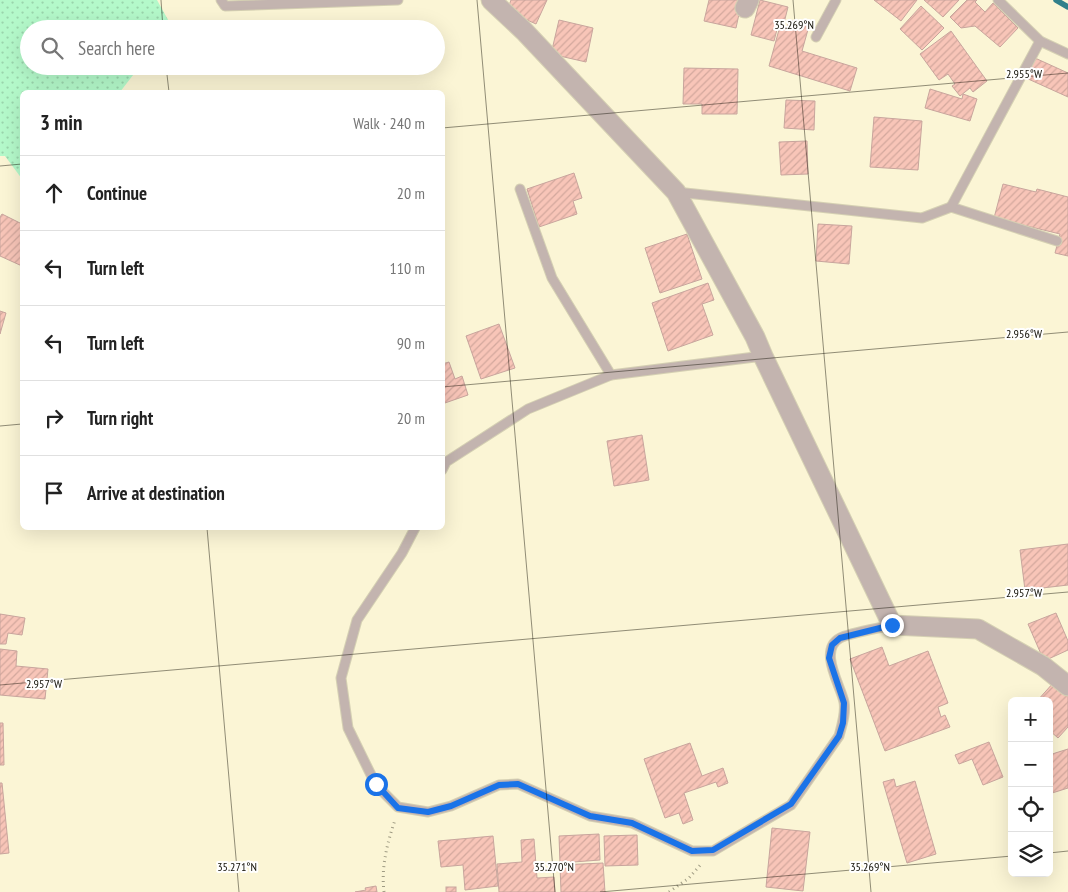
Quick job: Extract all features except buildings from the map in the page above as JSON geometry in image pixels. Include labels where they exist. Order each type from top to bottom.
[{"type":"street","points":[[492,0],[524,31],[676,192],[756,337],[763,356],[892,625],[978,629],[1043,666],[1068,686]]},
{"type":"lane","points":[[221,0],[225,6],[398,0]]},
{"type":"lane","points":[[816,37],[836,0]]},
{"type":"lane","points":[[998,0],[1040,41],[1068,54]]},
{"type":"lane","points":[[951,207],[1040,41]]},
{"type":"lane","points":[[520,189],[552,278],[612,375]]},
{"type":"lane","points":[[676,192],[922,218],[951,207],[1057,241]]},
{"type":"lane","points":[[445,464],[528,409],[612,375],[763,356]]},
{"type":"lane","points":[[414,530],[402,553],[357,620],[341,678],[348,728],[376,784],[398,808],[428,812],[451,806],[499,785],[518,784],[590,816],[632,823],[692,851],[713,850],[791,804],[839,736],[843,723],[844,703],[829,658],[832,645],[840,638],[892,625]]},
{"type":"path","points":[[384,892],[385,852],[398,808]]},
{"type":"path","points":[[669,892],[689,878],[713,850]]},
{"type":"green space","points":[[0,0],[157,0],[168,20],[20,20],[20,75],[133,75],[122,90],[20,90],[20,176],[5,156],[0,156]]},
{"type":"waterway","points":[[1056,0],[1068,7]]},
{"type":"route","points":[[376,784],[398,808],[428,812],[451,806],[499,785],[518,784],[590,816],[632,823],[692,851],[713,850],[791,804],[839,736],[843,723],[844,703],[829,658],[832,645],[840,638],[892,625]]}]
